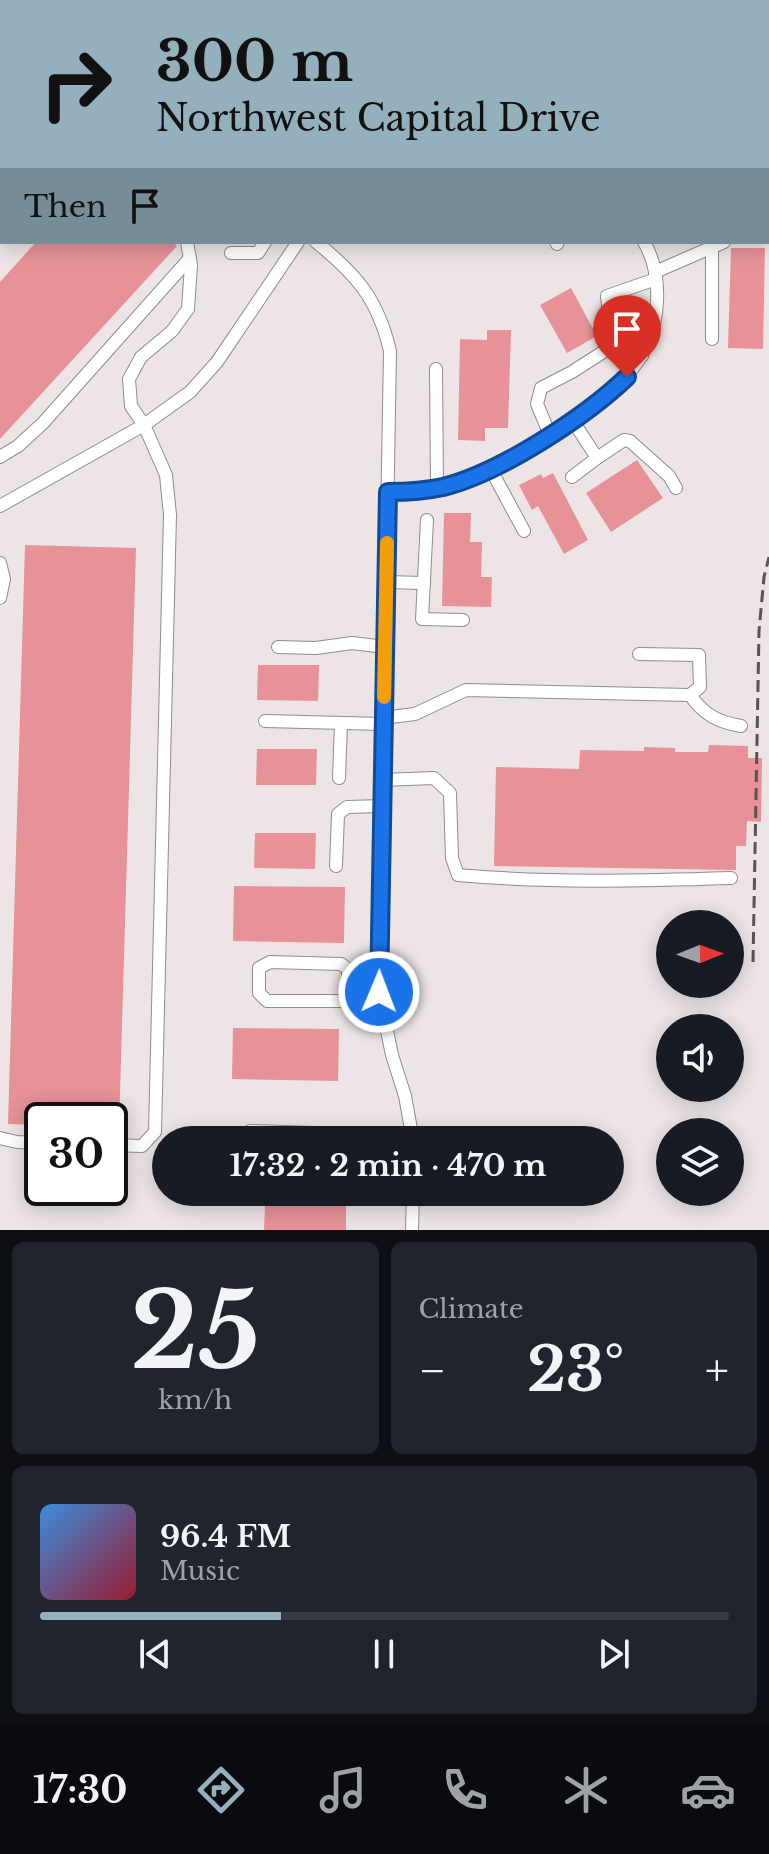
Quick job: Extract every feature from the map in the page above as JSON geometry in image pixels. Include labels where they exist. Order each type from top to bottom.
[{"type":"street","points":[[128,1146],[142,1146],[155,1132],[170,515],[166,475],[144,425],[131,406],[129,379],[141,357],[172,331],[188,309],[190,258],[187,244]]},
{"type":"street","points":[[231,253],[258,253],[264,244]]},
{"type":"street","points":[[0,506],[144,425],[190,392],[217,362],[297,244]]},
{"type":"street","points":[[318,244],[348,268],[366,289],[387,338],[391,365],[382,780],[381,1001],[411,1126]]},
{"type":"street","points":[[388,492],[437,488],[476,476],[573,421],[627,377],[642,356],[655,323],[658,296],[656,275],[645,244]]},
{"type":"street","points":[[642,356],[617,343],[610,325],[607,296],[717,244]]},
{"type":"street","points":[[712,339],[719,244]]},
{"type":"street","points":[[0,457],[18,446],[43,423],[190,258]]},
{"type":"street","points":[[550,435],[537,404],[541,388],[617,343]]},
{"type":"street","points":[[436,369],[437,488]]},
{"type":"street","points":[[573,421],[597,458]]},
{"type":"street","points":[[572,477],[624,440],[630,441],[669,476],[676,488]]},
{"type":"street","points":[[490,468],[524,531]]},
{"type":"street","points":[[427,520],[422,619],[463,620]]},
{"type":"street","points":[[0,563],[4,579],[0,598]]},
{"type":"street","points":[[386,582],[424,583]]},
{"type":"street","points":[[278,647],[316,648],[352,643],[385,647]]},
{"type":"street","points":[[265,721],[383,721],[415,714],[466,690],[690,695],[700,687],[699,655],[639,654]]},
{"type":"street","points":[[690,695],[714,720],[741,726]]},
{"type":"street","points":[[339,778],[341,723]]},
{"type":"street","points":[[382,780],[434,778],[450,793],[452,858],[458,875],[512,880],[606,882],[731,878]]},
{"type":"street","points":[[336,866],[338,814],[347,807],[382,806]]},
{"type":"street","points":[[348,1001],[348,969],[341,964],[270,962],[259,968],[259,993],[267,1001],[348,1001],[381,1001]]},
{"type":"street","points":[[0,1138],[24,1142]]},
{"type":"street","points":[[412,1230],[413,1206]]},
{"type":"building","points":[[34,244],[177,246],[0,439],[0,282]]},
{"type":"building","points":[[731,248],[765,248],[763,349],[728,348]]},
{"type":"building","points":[[571,288],[597,336],[567,353],[540,305]]},
{"type":"building","points":[[487,330],[511,330],[508,428],[485,428],[485,441],[458,440],[460,339],[487,340]]},
{"type":"building","points":[[637,460],[663,498],[611,532],[586,493]]},
{"type":"building","points":[[553,473],[588,540],[564,554],[538,506],[532,510],[519,485],[541,474],[543,478]]},
{"type":"building","points":[[444,513],[471,513],[470,542],[482,542],[481,577],[492,577],[491,607],[442,606]]},
{"type":"building","points":[[25,545],[136,548],[120,1102],[24,1102],[24,1124],[8,1124]]},
{"type":"building","points":[[258,665],[319,665],[318,701],[257,700]]},
{"type":"building","points":[[709,745],[748,746],[748,758],[762,758],[761,822],[747,821],[746,846],[736,846],[736,870],[494,866],[496,767],[579,769],[580,750],[644,751],[644,747],[675,748],[675,752],[708,752]]},
{"type":"building","points":[[257,749],[317,749],[316,785],[256,785]]},
{"type":"building","points":[[255,833],[316,833],[315,869],[254,868]]},
{"type":"building","points":[[234,886],[345,887],[344,943],[233,941]]},
{"type":"building","points":[[233,1028],[339,1029],[338,1081],[232,1079]]},
{"type":"building","points":[[265,1206],[346,1206],[346,1230],[264,1230]]},
{"type":"railway","points":[[753,962],[759,631],[769,557]]},
{"type":"slow traffic","points":[[384,697],[387,543]]},
{"type":"route","points":[[379,992],[388,492],[442,487],[476,476],[581,416],[627,377]]}]
